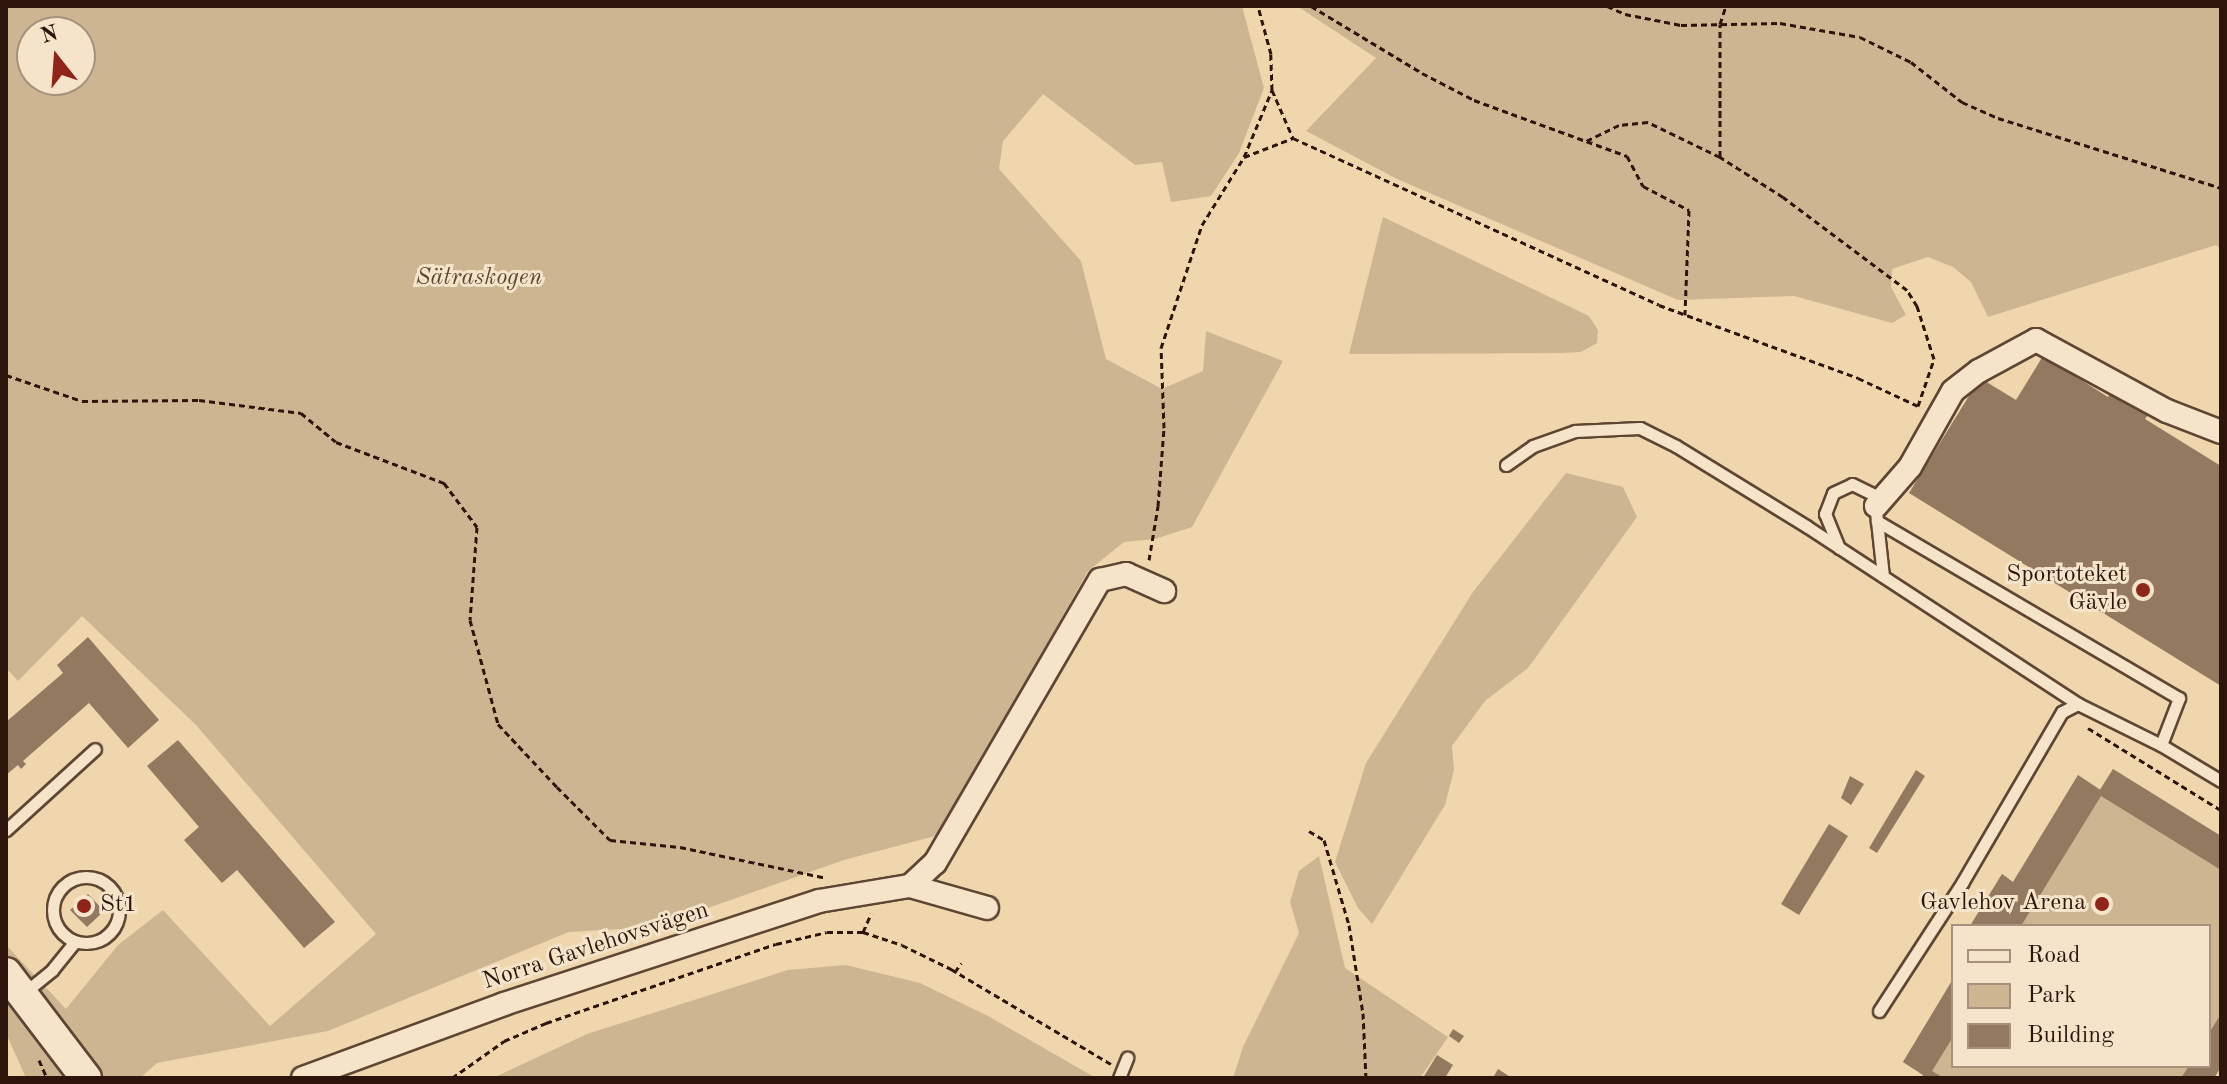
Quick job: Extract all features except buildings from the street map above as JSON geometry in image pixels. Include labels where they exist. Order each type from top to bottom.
[{"type":"street","points":[[1877,514],[1910,467],[1953,391],[1979,371],[2036,340],[2167,411],[2221,432]]},
{"type":"street","points":[[910,886],[935,863],[1100,580],[1126,574],[1154,585]]},
{"type":"street","name":"Norra Gavlehovsvägen","points":[[303,1078],[504,1004],[819,901],[910,886],[987,908]]},
{"type":"street","points":[[12,991],[86,1078]]},
{"type":"lane","points":[[1506,465],[1533,446],[1575,431],[1640,428],[1676,446],[1839,548],[2078,704],[2161,745],[2221,781]]},
{"type":"lane","points":[[1839,548],[1825,514],[1833,493],[1852,484],[1875,495],[1883,576]]},
{"type":"lane","points":[[1877,514],[2179,698],[2161,745]]},
{"type":"lane","points":[[1879,1011],[1962,883],[2062,712],[2078,704]]},
{"type":"lane","points":[[6,830],[95,749]]},
{"type":"lane","points":[[12,991],[52,970],[75,942],[98,941],[115,926],[118,904],[114,893],[96,879],[75,879],[59,891],[54,900],[52,911],[59,930],[75,942]]},
{"type":"lane","points":[[1120,1074],[1127,1058]]},
{"type":"path","points":[[1258,6],[1271,54],[1272,90],[1293,138],[1577,270],[1685,315],[1858,378],[1918,406],[1934,359],[1917,306],[1907,290],[1783,197],[1720,157],[1648,122],[1619,125],[1584,142]]},
{"type":"path","points":[[1311,6],[1409,66],[1474,100],[1627,156],[1643,186],[1689,210],[1685,315]]},
{"type":"path","points":[[1607,6],[1625,14],[1681,25],[1780,23],[1860,37],[1911,62],[1962,102],[1998,118],[2221,188]]},
{"type":"path","points":[[1720,157],[1720,24],[1726,6]]},
{"type":"path","points":[[1154,585],[1163,444],[1161,348],[1202,225],[1244,157],[1272,90]]},
{"type":"path","points":[[1244,157],[1293,138]]},
{"type":"path","points":[[6,375],[82,401],[199,400],[301,413],[336,442],[444,483],[477,527],[470,620],[498,724],[557,787],[610,840],[680,847],[841,881]]},
{"type":"path","points":[[2062,712],[2221,810]]},
{"type":"path","points":[[1309,831],[1324,840],[1349,925],[1363,1013],[1366,1078]]},
{"type":"path","points":[[452,1078],[504,1041],[546,1023],[776,944],[827,932],[863,932],[902,945],[955,972],[1120,1074]]},
{"type":"path","points":[[955,972],[961,963]]},
{"type":"green space","name":"Sätraskogen","points":[[6,6],[1242,6],[1264,88],[1239,153],[1211,196],[1171,202],[1162,162],[1135,165],[1043,94],[1003,141],[999,169],[1081,261],[1106,359],[1162,389],[1203,371],[1206,331],[1283,361],[1192,527],[1155,539],[1124,542],[1088,571],[939,835],[844,860],[654,927],[569,932],[328,1031],[157,1063],[140,1078],[26,1078],[6,1033],[6,945],[66,1009],[118,945],[163,910],[270,1026],[376,934],[196,725],[82,616],[18,681],[6,668]]},
{"type":"green space","points":[[1297,6],[2221,6],[2221,249],[2216,245],[1988,317],[1971,282],[1953,267],[1928,257],[1892,269],[1891,287],[1906,315],[1892,323],[1794,296],[1678,300],[1397,179],[1306,131],[1376,58]]},
{"type":"green space","points":[[1383,217],[1589,316],[1598,330],[1597,343],[1581,352],[1561,353],[1349,354]]},
{"type":"green space","points":[[1566,473],[1623,487],[1637,517],[1528,668],[1485,701],[1452,746],[1454,770],[1445,805],[1372,924],[1358,908],[1335,862],[1366,763],[1473,592]]},
{"type":"green space","name":"Gavlehov Arena","points":[[2113,769],[2221,836],[2221,1067],[2214,1078],[1922,1078],[1923,1075],[1903,1062],[1951,982],[1951,1068],[2211,1068],[2211,924],[1971,924],[2002,874],[2013,882],[2078,775],[2100,789]]},
{"type":"green space","points":[[1319,856],[1345,968],[1448,1037],[1420,1078],[1233,1078],[1243,1047],[1299,933],[1290,902],[1299,871]]},
{"type":"green space","points":[[846,965],[920,983],[988,1016],[1096,1078],[493,1078],[587,1034],[788,970]]},
{"type":"place","name":"Sportoteket Gävle","points":[[2143,590]]},
{"type":"place","name":"Gavlehov Arena","points":[[2102,904]]},
{"type":"place","name":"St1","points":[[84,906]]}]
